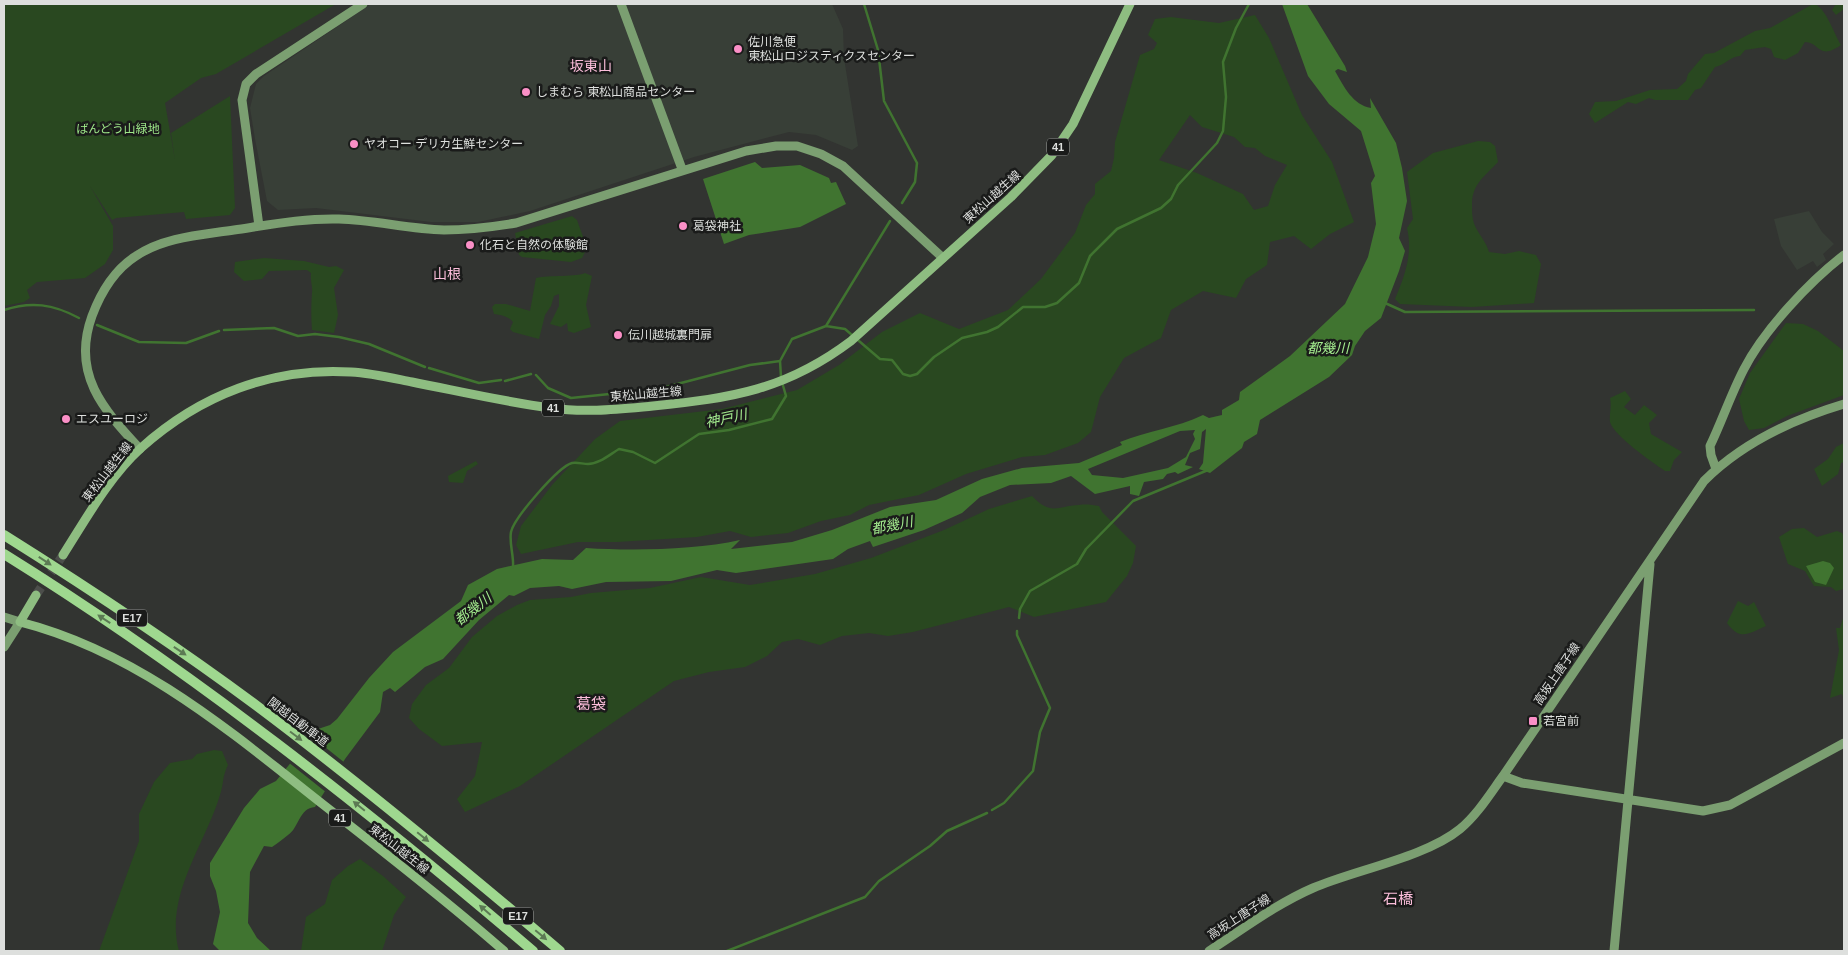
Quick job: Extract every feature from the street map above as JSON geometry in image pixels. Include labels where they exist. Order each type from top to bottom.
[{"type":"highway","name":"関越自動車道","points":[[4,535],[125,614],[257,706],[328,760],[477,880],[560,951]]},
{"type":"highway","name":"E17","points":[[4,554],[118,628],[317,772],[533,951]]},
{"type":"main road","name":"東松山越生線","points":[[63,555],[109,486],[140,449],[209,400],[233,389],[269,378],[317,371],[354,372],[566,410],[622,409],[704,401],[745,394],[799,375],[833,355],[876,320],[1011,197],[1052,156],[1073,124],[1130,4]]},
{"type":"main road","points":[[20,622],[36,595]]},
{"type":"main road","name":"東松山越生線","points":[[20,622],[75,639],[122,661],[162,684],[229,730],[451,905],[504,951]]},
{"type":"street","points":[[259,226],[242,100],[246,84],[256,74],[363,4]]},
{"type":"street","points":[[621,4],[682,169]]},
{"type":"street","points":[[140,449],[108,415],[95,395],[86,362],[89,328],[102,294],[124,264],[148,248],[167,241],[259,226],[339,219],[443,230],[488,228],[525,220],[682,169],[746,151],[776,146],[808,149],[827,157],[848,170],[943,258]]},
{"type":"street","points":[[1716,469],[1710,446],[1748,363],[1809,284],[1844,255]]},
{"type":"street","name":"高坂上唐子線","points":[[1209,951],[1299,895],[1339,878],[1438,844],[1470,819],[1503,776],[1694,495],[1716,469],[1746,447],[1773,433],[1844,404]]},
{"type":"street","points":[[1614,951],[1650,561]]},
{"type":"street","points":[[4,617],[20,622],[4,647]]},
{"type":"street","points":[[1503,776],[1522,783],[1628,801],[1694,810],[1712,810],[1730,805],[1844,743]]},
{"type":"shaded area","points":[[371,4],[832,4],[843,29],[844,58],[858,146],[852,150],[816,135],[789,132],[694,157],[530,211],[478,222],[431,222],[316,208],[278,210],[267,201],[255,139],[250,108],[256,84],[264,76]]},
{"type":"shaded area","points":[[1809,211],[1822,232],[1834,244],[1823,254],[1826,260],[1817,267],[1813,261],[1797,270],[1781,246],[1774,219]]},
{"type":"green space","name":"ばんどう山緑地","points":[[4,4],[336,4],[216,74],[201,78],[165,103],[175,160],[171,133],[230,96],[235,208],[230,215],[186,219],[184,212],[116,218],[112,220],[90,186],[113,226],[113,250],[105,264],[85,278],[37,282],[27,290],[30,298],[24,302],[4,306]]},
{"type":"green space","points":[[1813,4],[1821,9],[1841,45],[1828,51],[1823,51],[1805,42],[1798,53],[1785,60],[1774,57],[1771,49],[1765,47],[1745,50],[1740,56],[1734,57],[1715,67],[1701,88],[1695,90],[1688,100],[1655,100],[1649,98],[1636,104],[1628,102],[1595,123],[1589,114],[1595,102],[1616,101],[1650,90],[1677,89],[1686,81],[1688,74],[1705,54],[1714,53],[1755,31],[1770,28]]},
{"type":"green space","points":[[1836,4],[1844,4],[1844,9],[1836,15],[1832,10]]},
{"type":"green space","points":[[1255,15],[1269,38],[1302,115],[1332,162],[1354,222],[1330,234],[1311,249],[1294,236],[1270,242],[1267,265],[1246,279],[1236,298],[1203,291],[1171,310],[1161,338],[1124,358],[1100,397],[1091,432],[1078,443],[1045,455],[1022,457],[966,474],[919,495],[869,505],[850,515],[821,521],[788,533],[751,537],[730,531],[697,537],[617,542],[578,542],[521,554],[516,545],[521,526],[552,485],[595,439],[620,421],[722,409],[797,390],[839,365],[882,332],[920,313],[959,329],[1008,310],[1041,279],[1075,233],[1086,205],[1095,194],[1095,184],[1111,171],[1115,142],[1140,55],[1154,49],[1157,43],[1148,35],[1155,19],[1171,17],[1219,23]],"holes":[[[1190,115],[1202,127],[1234,137],[1245,147],[1255,148],[1265,156],[1287,165],[1275,185],[1268,206],[1254,210],[1243,194],[1197,173],[1159,160]]]},
{"type":"green space","points":[[1478,141],[1490,142],[1495,146],[1498,162],[1480,181],[1474,191],[1472,216],[1475,225],[1489,252],[1505,254],[1519,251],[1536,255],[1541,264],[1534,303],[1472,307],[1400,304],[1395,299],[1407,264],[1409,238],[1407,228],[1413,219],[1407,172],[1433,153]]},
{"type":"green space","points":[[572,216],[577,220],[587,248],[582,258],[571,262],[522,257],[519,255],[515,233]]},
{"type":"green space","points":[[264,258],[304,261],[329,267],[336,266],[344,270],[334,288],[338,315],[334,333],[312,330],[311,273],[307,270],[269,271],[262,279],[244,281],[234,272],[235,262]]},
{"type":"green space","points":[[585,273],[592,276],[586,305],[591,327],[574,333],[568,331],[567,323],[561,327],[550,324],[559,306],[559,294],[554,296],[551,306],[545,315],[539,339],[513,332],[510,329],[513,322],[511,320],[494,314],[492,307],[495,304],[506,304],[530,311],[536,278]]},
{"type":"green space","points":[[1786,323],[1803,324],[1818,331],[1844,351],[1844,395],[1787,416],[1764,428],[1749,430],[1744,421],[1739,399],[1750,373]]},
{"type":"green space","points":[[1625,391],[1631,399],[1624,407],[1635,415],[1644,405],[1657,415],[1649,423],[1651,434],[1682,452],[1674,460],[1670,471],[1665,471],[1643,455],[1613,428],[1610,422],[1610,398]]},
{"type":"green space","points":[[1844,443],[1844,462],[1841,463],[1838,474],[1822,486],[1814,469],[1828,459],[1836,447]]},
{"type":"green space","points":[[476,461],[478,464],[467,471],[463,483],[449,482],[448,476]]},
{"type":"green space","points":[[1032,496],[1049,508],[1084,505],[1099,506],[1102,512],[1136,546],[1133,563],[1127,576],[1106,602],[1034,617],[1009,607],[913,632],[888,636],[869,633],[842,636],[820,645],[798,639],[782,642],[767,656],[745,667],[709,672],[674,681],[520,786],[465,812],[457,799],[475,776],[482,742],[442,746],[419,729],[409,718],[412,704],[426,685],[449,668],[472,637],[497,616],[530,600],[650,588],[701,577],[750,585],[815,574],[871,558],[944,530],[989,509]]},
{"type":"green space","points":[[1804,528],[1817,537],[1837,531],[1842,533],[1844,537],[1844,589],[1836,591],[1831,587],[1814,586],[1805,571],[1788,564],[1779,537],[1792,529]]},
{"type":"green space","points":[[1738,601],[1748,606],[1754,602],[1766,626],[1745,634],[1740,634],[1732,629],[1727,623]]},
{"type":"green space","points":[[1844,615],[1844,701],[1842,694],[1830,698],[1839,650],[1836,628],[1840,628]]},
{"type":"green space","points":[[214,750],[222,751],[228,765],[213,814],[181,891],[177,910],[176,931],[179,951],[99,951],[139,841],[139,814],[154,782],[170,763],[192,759],[197,754]]},
{"type":"green space","points":[[360,859],[383,876],[406,897],[394,915],[382,951],[301,951],[306,917],[325,904],[332,880],[348,866]]},
{"type":"water","name":"都幾川","points":[[1282,4],[1307,4],[1345,66],[1347,72],[1338,69],[1335,71],[1346,89],[1359,103],[1371,108],[1370,98],[1396,143],[1407,201],[1399,238],[1405,251],[1381,318],[1365,331],[1355,346],[1352,355],[1329,377],[1260,420],[1257,434],[1244,442],[1242,448],[1210,473],[1199,469],[1203,463],[1206,429],[1202,432],[1200,449],[1190,453],[1185,465],[1193,467],[1178,474],[1175,472],[1167,474],[1163,479],[1144,482],[1139,496],[1130,494],[1130,486],[1095,494],[1071,476],[1051,483],[1010,485],[980,497],[962,513],[924,530],[873,547],[870,541],[848,549],[833,559],[736,573],[717,570],[671,581],[606,582],[572,589],[559,586],[530,588],[514,596],[509,595],[479,620],[443,659],[425,667],[395,692],[390,688],[383,692],[380,712],[345,759],[315,807],[302,814],[292,832],[272,847],[264,846],[250,872],[248,923],[257,938],[271,951],[220,951],[213,944],[220,912],[216,891],[210,876],[210,863],[244,808],[260,789],[276,781],[318,729],[330,725],[337,719],[369,678],[393,652],[461,601],[468,585],[497,569],[542,559],[573,560],[586,548],[663,549],[703,546],[740,540],[731,549],[792,542],[832,530],[890,507],[936,500],[982,479],[1022,468],[1079,463],[1122,445],[1120,442],[1130,438],[1203,415],[1209,418],[1222,415],[1222,410],[1239,400],[1240,392],[1290,356],[1345,304],[1368,257],[1376,224],[1371,183],[1375,176],[1361,131],[1329,104],[1308,76]],"holes":[[[1195,430],[1193,434],[1195,439],[1186,457],[1168,468],[1123,478],[1092,475],[1088,469],[1180,431]]]},
{"type":"water","points":[[755,162],[762,168],[800,165],[829,178],[831,183],[836,182],[846,204],[800,227],[749,235],[724,244],[703,179]]},
{"type":"water","points":[[1823,561],[1830,563],[1834,568],[1826,585],[1815,582],[1806,566]]},
{"type":"pier","points":[[310,735],[345,763],[327,793],[288,762]]},
{"type":"waterway","name":"神戸川","points":[[864,4],[878,50],[884,101],[917,163],[915,182],[902,203]]},
{"type":"waterway","points":[[826,326],[845,329],[880,359],[892,360],[903,374],[910,376],[917,374],[934,357],[962,338],[987,332],[998,327],[1023,307],[1045,307],[1057,303],[1079,283],[1090,256],[1117,229],[1161,208],[1171,199],[1178,185],[1217,143],[1223,131],[1226,97],[1223,62],[1236,28],[1249,4]]},
{"type":"waterway","name":"神戸川","points":[[781,377],[780,361],[792,339],[826,326],[890,221]]},
{"type":"waterway","points":[[1385,303],[1405,312],[1754,310]]},
{"type":"waterway","points":[[4,310],[23,305],[42,305],[79,318]]},
{"type":"waterway","points":[[97,325],[139,342],[186,343],[219,331]]},
{"type":"waterway","points":[[224,330],[274,328],[298,336],[315,334],[339,337],[369,344],[425,367]]},
{"type":"waterway","points":[[536,375],[548,388],[571,398],[658,389],[750,365],[780,361]]},
{"type":"waterway","points":[[429,368],[479,383],[501,380]]},
{"type":"waterway","points":[[505,381],[531,374]]},
{"type":"waterway","name":"神戸川","points":[[513,567],[511,532],[514,525],[537,494],[565,467],[572,463],[588,464],[596,462],[619,449],[633,452],[655,463],[699,434],[729,430],[772,419],[786,396],[782,382]]},
{"type":"waterway","points":[[1019,618],[1020,609],[1030,591],[1077,564],[1086,549],[1133,501],[1208,470]]},
{"type":"waterway","points":[[992,810],[1004,803],[1033,771],[1040,732],[1050,708],[1017,635],[1017,631]]},
{"type":"waterway","points":[[727,951],[865,897],[879,881],[930,846],[947,831],[987,813]]},
{"type":"tunnel","points":[[36,595],[63,555]]},
{"type":"place","name":"佐川急便 東松山ロジスティクスセンター","points":[[738,49]]},
{"type":"place","name":"しまむら 東松山商品センター","points":[[526,92]]},
{"type":"place","name":"ヤオコー デリカ生鮮センター","points":[[354,144]]},
{"type":"place","name":"葛袋神社","points":[[683,226]]},
{"type":"place","name":"化石と自然の体験館","points":[[470,245]]},
{"type":"place","name":"伝川越城裏門扉","points":[[618,335]]},
{"type":"place","name":"エスユーロジ","points":[[66,419]]},
{"type":"place","name":"若宮前","points":[[1533,721]]},
{"type":"district","name":"坂東山","points":[[591,66]]},
{"type":"district","name":"山根","points":[[447,274]]},
{"type":"district","name":"葛袋","points":[[591,703]]},
{"type":"district","name":"石橋","points":[[1398,898]]}]
